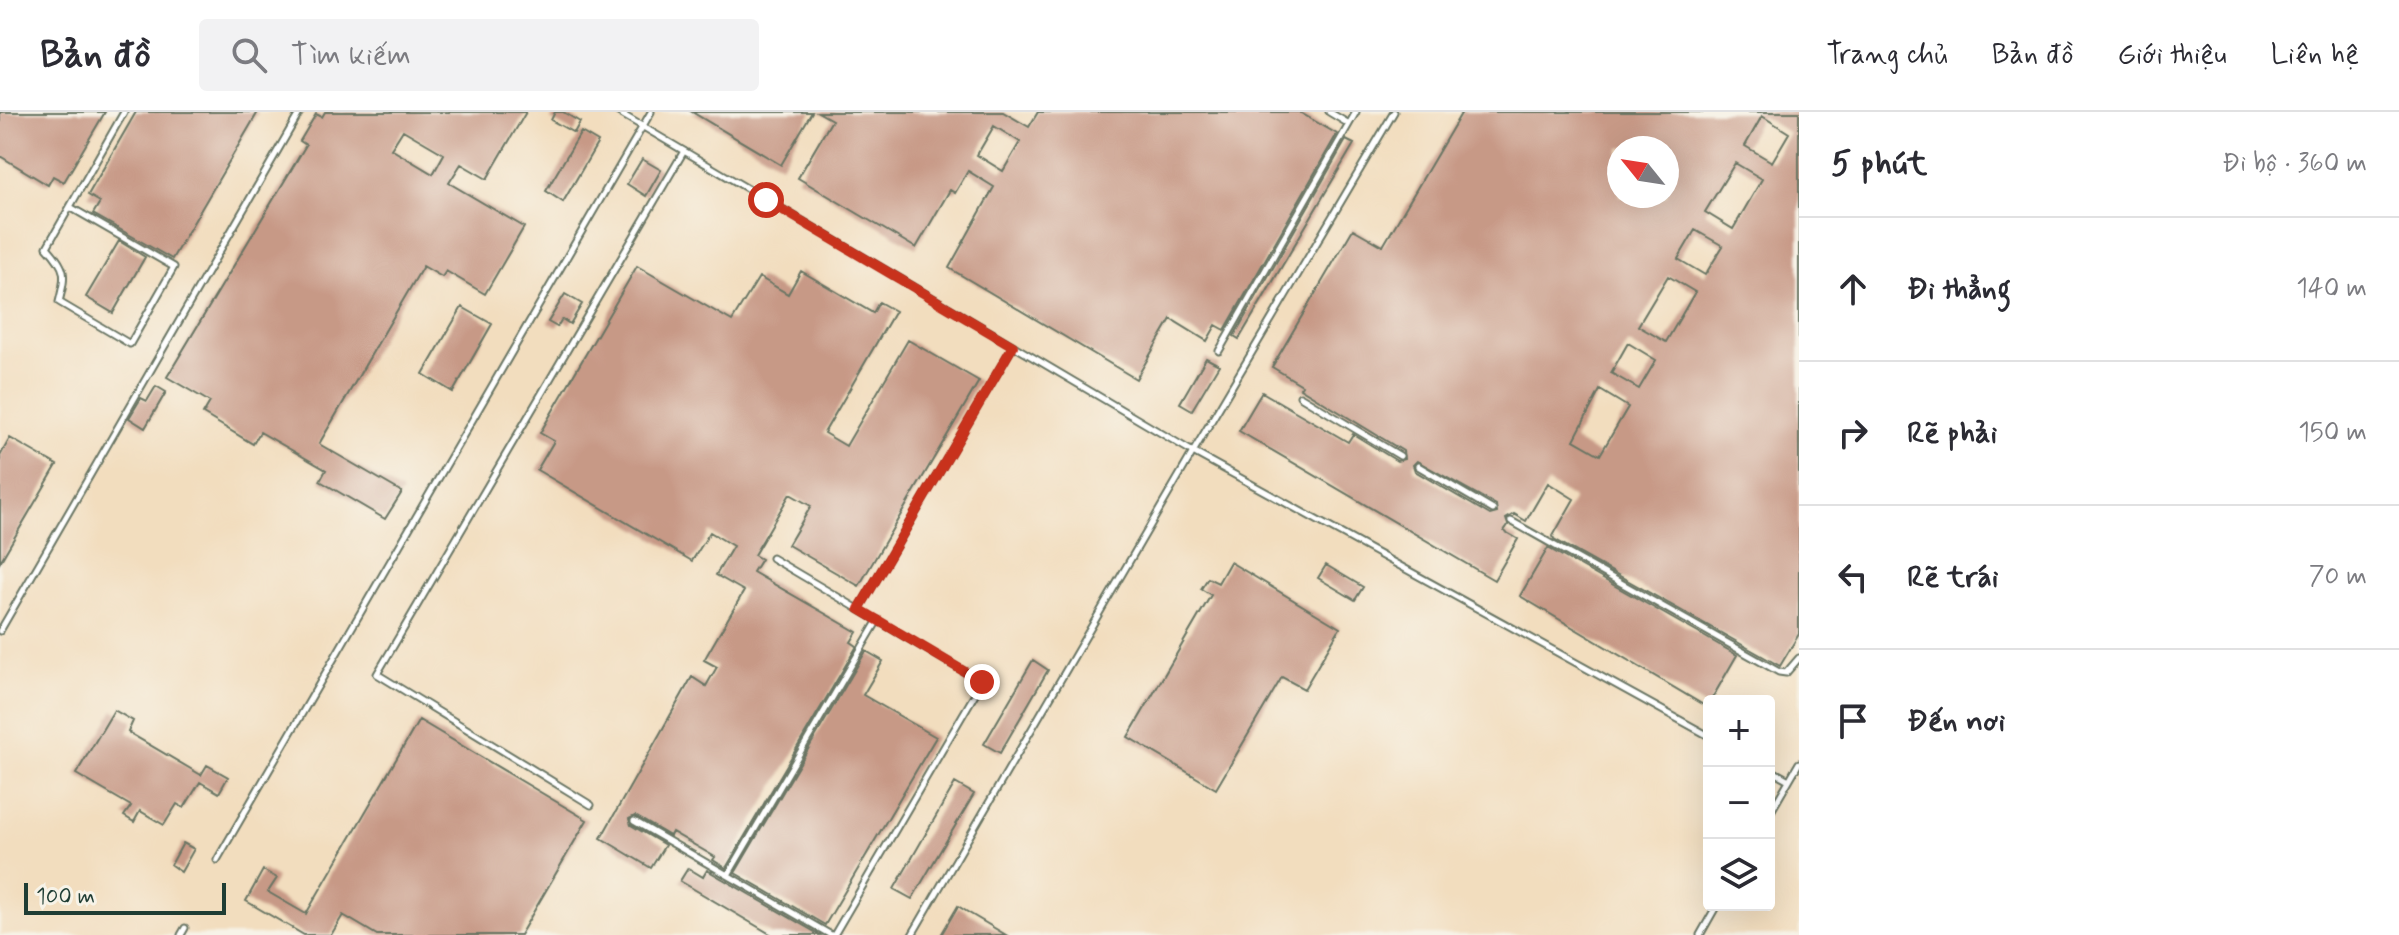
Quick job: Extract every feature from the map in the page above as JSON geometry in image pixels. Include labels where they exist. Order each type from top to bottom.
[{"type":"lane","points":[[70,207],[174,267],[130,344],[59,302],[65,277],[62,263],[47,247],[124,112]]},
{"type":"lane","points":[[0,631],[300,112]]},
{"type":"lane","points":[[618,112],[1193,452],[1703,733]]},
{"type":"lane","points":[[217,860],[651,112]]},
{"type":"lane","points":[[1329,112],[1350,124]]},
{"type":"lane","points":[[1219,351],[1356,112]]},
{"type":"lane","points":[[912,935],[1394,112]]},
{"type":"lane","points":[[591,805],[377,674],[684,151]]},
{"type":"lane","points":[[859,609],[1013,346]]},
{"type":"lane","points":[[1300,396],[1400,456]]},
{"type":"lane","points":[[1418,466],[1493,510]]},
{"type":"lane","points":[[1511,521],[1779,672],[1786,673],[1799,658]]},
{"type":"lane","points":[[634,821],[833,935],[982,682],[772,558]]},
{"type":"lane","points":[[728,875],[878,620]]},
{"type":"lane","points":[[1775,804],[1799,763]]},
{"type":"lane","points":[[1775,772],[1789,780]]},
{"type":"lane","points":[[1700,935],[1714,911]]},
{"type":"lane","points":[[181,935],[185,928]]},
{"type":"building","points":[[0,112],[105,112],[64,182],[53,176],[48,185],[0,156]]},
{"type":"building","points":[[136,112],[258,112],[172,259],[93,214],[100,202],[88,195]]},
{"type":"building","points":[[325,112],[526,112],[487,179],[461,164],[449,183],[524,227],[485,294],[446,271],[442,277],[423,266],[319,444],[402,492],[385,519],[320,481],[326,470],[260,432],[253,444],[203,414],[210,402],[167,377],[306,145],[300,141],[316,114],[322,117]],"holes":[[[403,130],[444,154],[433,174],[391,149]]]},
{"type":"building","points":[[555,112],[563,112],[580,122],[574,133],[551,120]]},
{"type":"building","points":[[692,112],[812,112],[781,165]]},
{"type":"building","points":[[818,112],[1003,112],[1029,127],[1038,112],[1299,112],[1337,134],[1225,330],[1216,325],[1207,341],[1171,319],[1136,379],[949,268],[994,187],[968,171],[955,193],[950,190],[916,248],[798,178],[832,120]],"holes":[[[994,126],[1020,142],[1003,171],[977,155]]]},
{"type":"building","points":[[1462,112],[1799,112],[1799,634],[1780,666],[1554,539],[1574,499],[1548,483],[1526,521],[1514,514],[1506,519],[1508,525],[1504,531],[1518,539],[1494,580],[1239,431],[1262,392],[1348,442],[1353,434],[1397,461],[1404,459],[1403,451],[1300,388],[1302,385],[1272,367],[1353,229],[1383,246]],"holes":[[[1762,116],[1789,133],[1772,162],[1745,146]],[[1735,163],[1762,179],[1733,229],[1705,212]],[[1695,230],[1723,246],[1705,275],[1678,259]],[[1668,276],[1695,292],[1666,342],[1638,326]],[[1628,343],[1656,360],[1639,389],[1611,373]],[[1600,390],[1628,407],[1600,455],[1574,440]],[[1417,461],[1496,505],[1497,513],[1490,515],[1415,471],[1413,465]]]},
{"type":"building","points":[[581,132],[598,142],[563,202],[546,191]]},
{"type":"building","points":[[1346,140],[1354,144],[1239,339],[1234,336]]},
{"type":"building","points":[[642,159],[661,170],[646,196],[627,184]]},
{"type":"building","points":[[119,241],[145,257],[113,313],[86,297]]},
{"type":"building","points":[[637,266],[732,321],[759,277],[788,294],[801,271],[873,313],[879,302],[895,311],[824,433],[846,446],[908,340],[979,381],[859,586],[788,545],[811,506],[790,494],[754,555],[761,559],[753,572],[857,632],[851,642],[857,646],[726,868],[713,860],[715,857],[672,832],[670,836],[635,816],[629,819],[631,825],[665,845],[651,868],[601,838],[692,677],[706,686],[717,667],[704,660],[744,591],[716,575],[733,546],[710,532],[692,561],[537,470],[554,441],[540,433]]},
{"type":"building","points":[[565,294],[582,304],[570,324],[562,319],[557,327],[548,322]]},
{"type":"building","points":[[462,307],[492,324],[453,392],[423,374]]},
{"type":"building","points":[[1206,358],[1219,365],[1192,410],[1180,403]]},
{"type":"building","points":[[156,386],[166,392],[145,428],[129,418],[141,398],[147,401]]},
{"type":"building","points":[[10,438],[57,465],[0,562],[0,456]]},
{"type":"building","points":[[1548,548],[1737,655],[1714,695],[1703,695],[1703,705],[1520,596]]},
{"type":"building","points":[[1230,562],[1340,628],[1304,689],[1282,677],[1216,789],[1128,737],[1211,595],[1201,589],[1208,578],[1218,583]]},
{"type":"building","points":[[1326,565],[1363,587],[1355,600],[1318,578]]},
{"type":"building","points":[[866,651],[883,661],[863,695],[936,737],[825,925],[735,873]]},
{"type":"building","points":[[1033,660],[1048,670],[1000,753],[984,744]]},
{"type":"building","points":[[114,710],[133,721],[128,732],[201,775],[207,765],[228,777],[219,793],[200,782],[184,808],[177,804],[164,825],[140,811],[134,822],[124,816],[131,806],[76,774]]},
{"type":"building","points":[[419,720],[587,820],[520,935],[377,935],[343,915],[331,935],[304,935],[246,901],[263,870],[277,878],[268,892],[306,914]]},
{"type":"building","points":[[955,783],[974,794],[912,899],[894,889]]},
{"type":"building","points":[[183,843],[194,849],[181,872],[171,865]]},
{"type":"building","points":[[688,868],[703,877],[707,870],[820,935],[772,935],[680,881]]},
{"type":"building","points":[[958,906],[969,913],[1006,935],[941,935]]},
{"type":"route","points":[[766,200],[1013,346],[859,609],[982,682]]}]
